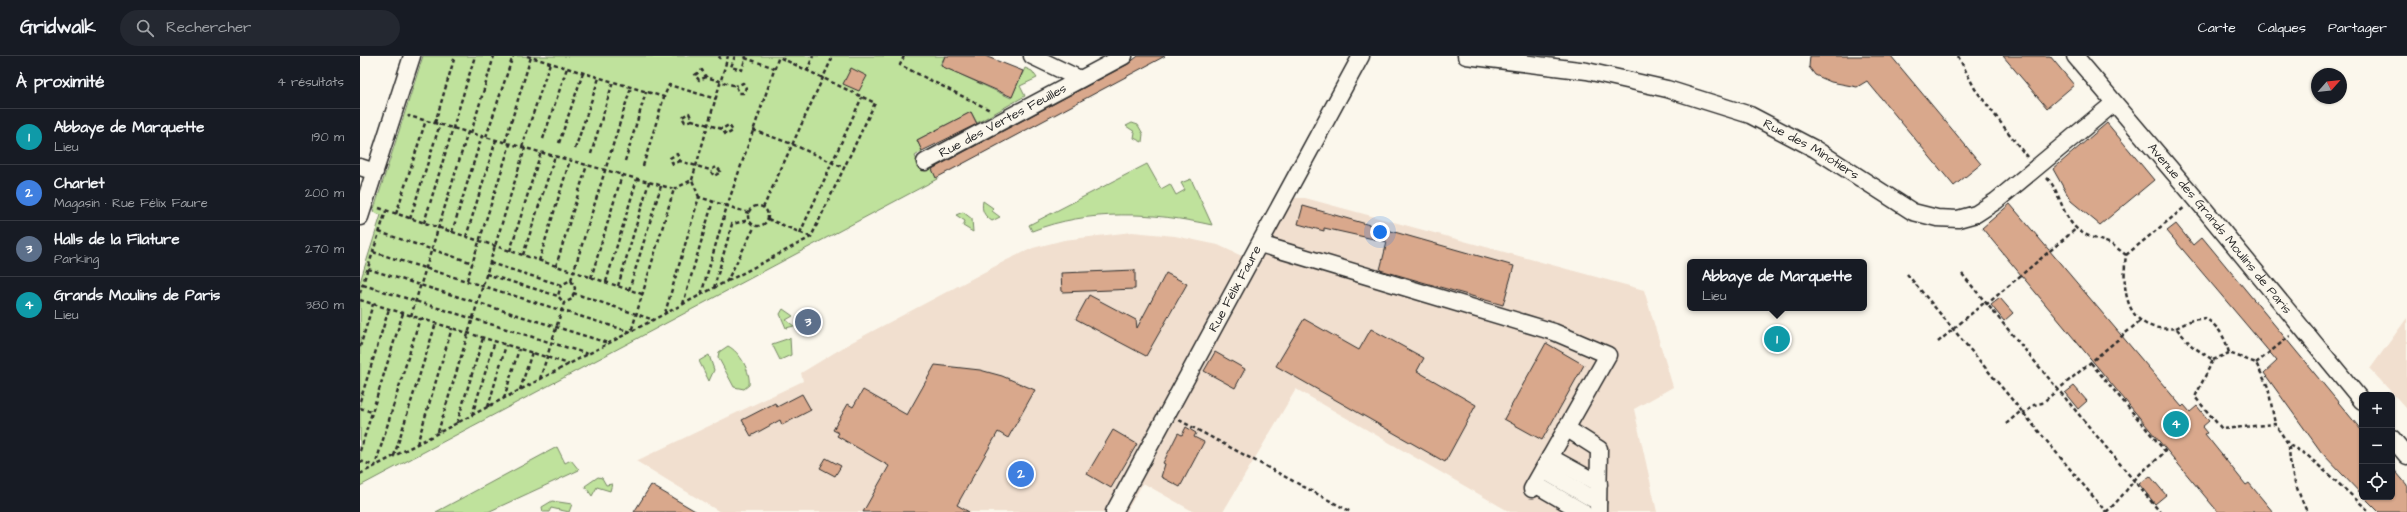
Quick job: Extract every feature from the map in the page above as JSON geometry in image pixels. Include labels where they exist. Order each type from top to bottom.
[{"type":"street","points":[[360,217],[368,169],[412,56]]},
{"type":"street","name":"Rue des Vertes Feuilles","points":[[1032,56],[1080,79]]},
{"type":"street","name":"Rue des Vertes Feuilles","points":[[925,162],[1124,56]]},
{"type":"street","name":"Rue des Minotiers","points":[[1466,56],[1587,71],[1667,89],[1750,115],[1815,149],[1913,212],[1936,218],[1958,219],[1976,214],[2036,169],[2114,103]]},
{"type":"street","name":"Avenue des Grands Moulins de Paris","points":[[2075,56],[2196,199],[2359,397]]},
{"type":"street","name":"Rue Félix Faure","points":[[1114,512],[1361,60]]},
{"type":"street","points":[[1260,244],[1554,332],[1608,354],[1533,486],[1583,512]]},
{"type":"street","points":[[1566,428],[1599,449],[1598,507]]},
{"type":"street","points":[[2395,442],[2407,456]]},
{"type":"street","points":[[1546,463],[1599,484]]},
{"type":"street","points":[[1546,463],[1598,507]]},
{"type":"path","points":[[435,123],[455,56]]},
{"type":"path","points":[[424,223],[475,56]]},
{"type":"path","points":[[411,316],[494,56]]},
{"type":"path","points":[[486,137],[513,56]]},
{"type":"path","points":[[527,56],[664,97]]},
{"type":"path","points":[[665,314],[699,197],[692,180],[728,56]]},
{"type":"path","points":[[735,56],[731,67],[742,70],[745,57],[775,68]]},
{"type":"path","points":[[807,71],[814,56]]},
{"type":"path","points":[[763,208],[833,56]]},
{"type":"path","points":[[904,56],[900,65],[995,113],[1009,117]]},
{"type":"path","points":[[1958,56],[1975,89],[2036,169],[2049,179],[2057,192],[2065,213],[2077,228],[2094,239],[2112,245],[2126,255]]},
{"type":"path","points":[[505,142],[531,57]]},
{"type":"path","points":[[360,474],[811,238],[875,103],[779,57],[727,206],[701,295]]},
{"type":"path","points":[[438,433],[495,246],[523,147],[550,63]]},
{"type":"path","points":[[543,139],[566,68]]},
{"type":"path","points":[[706,77],[702,70],[695,75],[699,80],[706,77],[736,86],[742,83],[746,88],[739,93],[736,86]]},
{"type":"path","points":[[559,143],[583,73]]},
{"type":"path","points":[[575,149],[599,78]]},
{"type":"path","points":[[590,154],[613,82]]},
{"type":"path","points":[[643,166],[669,85],[716,99]]},
{"type":"path","points":[[540,379],[564,303],[572,298],[575,288],[571,280],[573,272],[631,87]]},
{"type":"path","points":[[625,161],[646,92]]},
{"type":"path","points":[[800,233],[862,97]]},
{"type":"path","points":[[692,120],[689,113],[682,117],[685,122],[692,120],[722,129],[726,135],[733,131],[729,125],[722,129]]},
{"type":"path","points":[[406,123],[408,116],[426,120],[674,189],[692,180]]},
{"type":"path","points":[[396,214],[426,120]]},
{"type":"path","points":[[410,218],[440,124]]},
{"type":"path","points":[[754,130],[792,144],[844,168]]},
{"type":"path","points":[[452,232],[482,136]]},
{"type":"path","points":[[466,237],[496,140]]},
{"type":"path","points":[[467,281],[510,144]]},
{"type":"path","points":[[510,251],[541,152]]},
{"type":"path","points":[[680,161],[677,154],[670,158],[673,164],[680,161],[710,170],[717,167],[721,172],[714,176],[710,170]]},
{"type":"path","points":[[523,255],[555,156]]},
{"type":"path","points":[[539,260],[570,160]]},
{"type":"path","points":[[556,266],[587,165]]},
{"type":"path","points":[[591,278],[622,175]]},
{"type":"path","points":[[606,282],[637,179]]},
{"type":"path","points":[[618,286],[648,182]]},
{"type":"path","points":[[629,290],[661,186]]},
{"type":"path","points":[[631,332],[674,189]]},
{"type":"path","points":[[699,197],[749,213]]},
{"type":"path","points":[[2196,199],[2126,255],[2123,277],[2125,287],[2131,308],[2140,321],[2147,326],[2162,329],[2176,328],[2192,320],[2205,318],[2216,325],[2226,342],[2229,353]]},
{"type":"path","points":[[382,201],[379,208],[386,211],[642,294]]},
{"type":"path","points":[[683,304],[713,201]]},
{"type":"path","points":[[756,207],[763,208],[767,212],[768,219],[762,226],[755,226],[749,220],[749,213],[756,207]]},
{"type":"path","points":[[360,293],[386,211]]},
{"type":"path","points":[[768,219],[811,238]]},
{"type":"path","points":[[714,288],[732,224],[749,220]]},
{"type":"path","points":[[727,281],[755,226]]},
{"type":"path","points":[[1938,342],[1985,302],[1987,304],[2077,228]]},
{"type":"path","points":[[379,232],[473,263]]},
{"type":"path","points":[[373,252],[631,332]]},
{"type":"path","points":[[490,262],[561,285],[571,280]]},
{"type":"path","points":[[368,268],[608,344]]},
{"type":"path","points":[[486,274],[558,296],[564,303]]},
{"type":"path","points":[[1907,274],[2106,512],[2122,498],[2135,482],[2137,477],[2155,463],[2165,451],[2091,363]]},
{"type":"path","points":[[1962,274],[2160,512]]},
{"type":"path","points":[[362,285],[588,354]]},
{"type":"path","points":[[558,296],[561,285]]},
{"type":"path","points":[[573,293],[654,320]]},
{"type":"path","points":[[360,300],[569,364]]},
{"type":"path","points":[[360,347],[373,304]]},
{"type":"path","points":[[360,401],[389,309]]},
{"type":"path","points":[[360,451],[404,313]]},
{"type":"path","points":[[375,466],[420,318]]},
{"type":"path","points":[[2021,411],[2025,413],[2059,390],[2140,321]]},
{"type":"path","points":[[394,456],[436,323]]},
{"type":"path","points":[[2256,363],[2301,327]]},
{"type":"path","points":[[417,444],[452,328]]},
{"type":"path","points":[[2176,328],[2192,346],[2213,360]]},
{"type":"path","points":[[457,423],[483,338]]},
{"type":"path","points":[[472,415],[495,341]]},
{"type":"path","points":[[488,407],[506,345]]},
{"type":"path","points":[[503,399],[519,348]]},
{"type":"path","points":[[520,390],[532,352]]},
{"type":"path","points":[[2275,424],[2222,429],[2195,397],[2213,360],[2229,353],[2256,363],[2268,387],[2275,424],[2289,446],[2307,456],[2370,512]]},
{"type":"path","points":[[360,408],[372,412]]},
{"type":"path","points":[[2006,424],[2021,411]]},
{"type":"path","points":[[1168,413],[1351,512]]},
{"type":"path","points":[[2289,446],[2290,465],[2294,485],[2307,512]]},
{"type":"path","points":[[360,461],[375,466]]},
{"type":"shaded area","points":[[1293,198],[1305,198],[1644,290],[1673,387],[1634,409],[1657,512],[1510,512],[1296,389],[1223,512],[1194,512],[1143,483],[1126,512],[720,512],[636,461],[803,381],[801,373],[852,342],[1007,260],[1033,248],[1064,240],[1132,232],[1175,236],[1218,245],[1257,263]]},
{"type":"shaded area","points":[[2407,318],[2407,409],[2395,396],[2395,392],[2391,392],[2370,369]]},
{"type":"green space","points":[[423,56],[945,56],[940,65],[1011,98],[1025,68],[1032,71],[1037,78],[1020,86],[1025,96],[977,123],[971,112],[917,140],[922,151],[915,156],[922,171],[931,167],[937,179],[360,486],[360,282],[381,215],[373,212]]},
{"type":"green space","points":[[1132,123],[1138,125],[1143,134],[1142,142],[1134,138],[1135,132],[1126,126]]},
{"type":"green space","points":[[1147,164],[1161,189],[1170,184],[1176,195],[1185,190],[1181,183],[1191,179],[1212,225],[1167,217],[1121,215],[1076,219],[1053,224],[1032,231],[1029,225]]},
{"type":"green space","points":[[983,201],[993,208],[992,211],[1000,217],[992,221],[987,217],[982,207]]},
{"type":"green space","points":[[963,212],[972,219],[973,232],[963,226],[965,221],[956,215]]},
{"type":"green space","points":[[783,309],[793,316],[786,320],[794,326],[786,328],[780,314]]},
{"type":"green space","points":[[790,338],[791,355],[780,360],[772,344]]},
{"type":"green space","points":[[728,346],[737,353],[744,363],[748,374],[749,385],[744,389],[734,387],[718,357],[719,352]]},
{"type":"green space","points":[[709,355],[714,370],[709,381],[699,361]]},
{"type":"green space","points":[[557,447],[565,463],[571,460],[579,470],[488,512],[436,512]]},
{"type":"green space","points":[[598,477],[602,478],[606,485],[612,484],[610,491],[597,487],[592,496],[585,486]]},
{"type":"green space","points":[[552,501],[572,504],[569,512],[551,508],[549,512],[543,512],[542,507]]},
{"type":"building","points":[[945,56],[985,56],[1023,71],[1012,97],[941,66]]},
{"type":"building","points":[[1138,56],[1165,56],[936,178],[932,169],[1128,64]]},
{"type":"building","points":[[1810,56],[1891,56],[1981,164],[1954,186],[1867,81],[1857,87],[1831,82],[1815,75],[1809,67]]},
{"type":"building","points":[[2003,56],[2050,56],[2074,85],[2047,108]]},
{"type":"building","points":[[851,68],[867,76],[859,91],[843,84]]},
{"type":"building","points":[[971,112],[977,124],[922,151],[917,140]]},
{"type":"building","points":[[2107,123],[2154,180],[2100,225],[2071,201],[2053,169]]},
{"type":"building","points":[[2010,204],[2182,407],[2184,405],[2190,412],[2197,406],[2209,421],[2202,427],[2207,433],[2205,434],[2246,485],[2249,483],[2273,512],[2218,512],[1982,228]]},
{"type":"building","points":[[1303,206],[1514,266],[1503,305],[1380,270],[1387,242],[1324,228],[1324,231],[1298,224]]},
{"type":"building","points":[[2176,224],[2193,245],[2202,237],[2359,427],[2359,492],[2322,453],[2264,373],[2277,361],[2167,231]]},
{"type":"building","points":[[1135,270],[1135,289],[1062,292],[1061,273]]},
{"type":"building","points":[[1166,273],[1187,284],[1146,356],[1076,319],[1089,295],[1136,320],[1137,328]]},
{"type":"building","points":[[2000,298],[2013,313],[2004,321],[1991,305]]},
{"type":"building","points":[[1304,319],[1359,350],[1371,329],[1424,358],[1417,371],[1476,405],[1445,462],[1276,366]]},
{"type":"building","points":[[1546,343],[1584,365],[1542,440],[1504,419]]},
{"type":"building","points":[[1215,352],[1245,369],[1235,388],[1204,371]]},
{"type":"building","points":[[935,365],[980,370],[1002,376],[1035,390],[1008,438],[998,432],[957,505],[969,512],[863,512],[889,466],[837,436],[839,433],[833,430],[848,404],[853,407],[863,390],[907,415]]},
{"type":"building","points":[[2074,386],[2087,401],[2078,409],[2065,393]]},
{"type":"building","points":[[802,394],[811,410],[782,425],[780,420],[751,436],[742,420],[775,403],[777,407]]},
{"type":"building","points":[[1186,427],[1196,433],[1194,437],[1204,442],[1180,487],[1161,477],[1165,464],[1163,463],[1178,433],[1182,435]]},
{"type":"building","points":[[1113,430],[1137,444],[1111,488],[1087,474]]},
{"type":"building","points":[[826,458],[841,466],[835,476],[820,468]]},
{"type":"building","points":[[2395,471],[2407,485],[2407,512],[2379,512],[2367,500],[2395,500]]},
{"type":"building","points":[[2150,476],[2166,495],[2155,504],[2139,484]]},
{"type":"building","points":[[651,485],[697,512],[634,512]]},
{"type":"place","name":"Halls de la Filature","points":[[808,322]]},
{"type":"place","name":"Abbaye de Marquette","points":[[1777,339]]},
{"type":"place","name":"Grands Moulins de Paris","points":[[2176,424]]},
{"type":"place","name":"Charlet","points":[[1021,474]]}]
